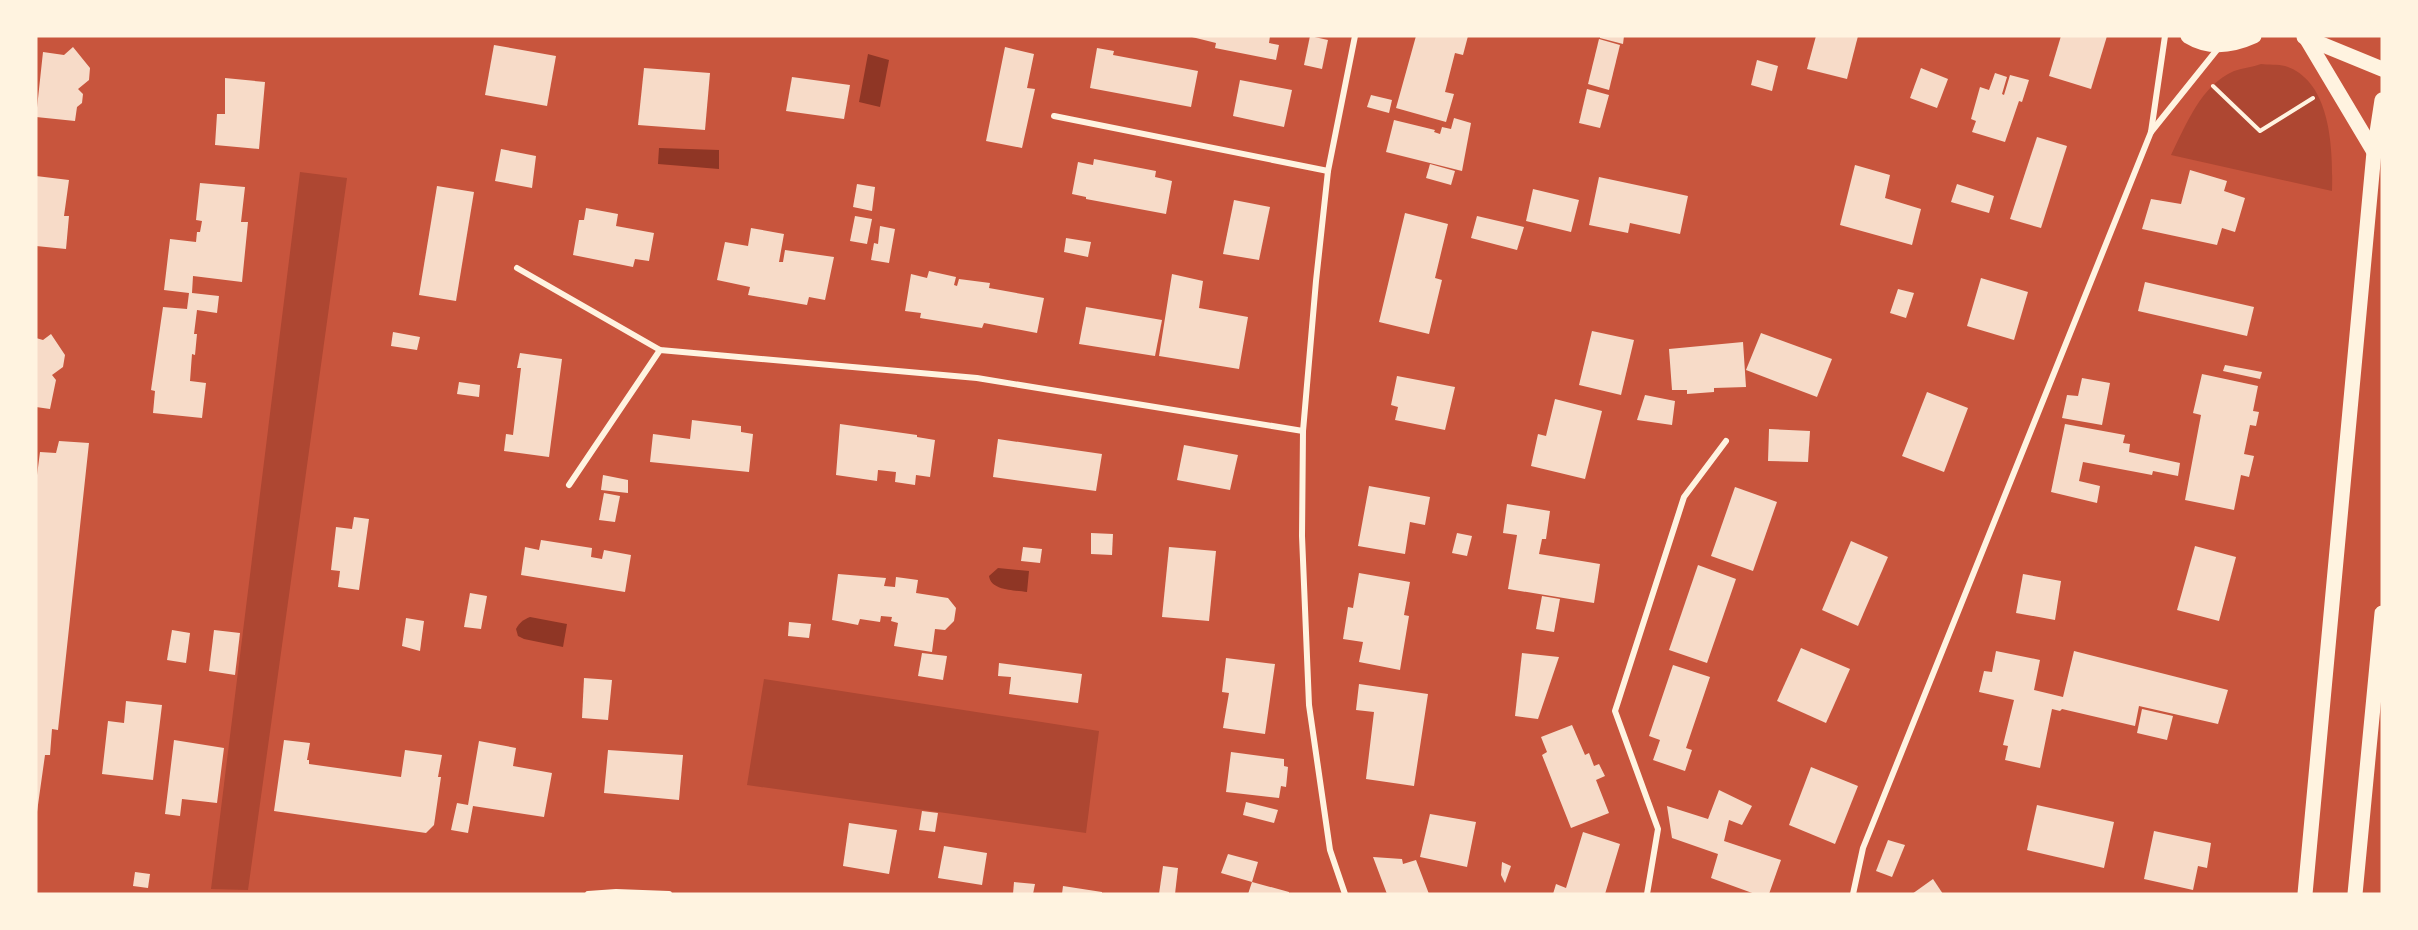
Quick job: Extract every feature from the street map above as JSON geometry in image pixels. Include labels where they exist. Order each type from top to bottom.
[{"type":"main road","points":[[2188,36],[2206,44],[2222,45],[2254,36]]},
{"type":"main road","points":[[2304,37],[2382,69]]},
{"type":"main road","points":[[2304,37],[2335,82],[2374,152]]},
{"type":"main road","points":[[2305,894],[2374,152],[2382,100]]},
{"type":"main road","points":[[2355,894],[2382,613]]},
{"type":"street","points":[[1345,894],[1330,850],[1309,705],[1302,536],[1303,431],[1328,171],[1355,36]]},
{"type":"street","points":[[1853,894],[1863,848],[2151,132],[2165,36]]},
{"type":"street","points":[[2151,132],[2222,45]]},
{"type":"street","points":[[1054,116],[1328,171]]},
{"type":"street","points":[[517,268],[660,350],[977,378],[1303,431]]},
{"type":"street","points":[[568,485],[660,350]]},
{"type":"street","points":[[1647,894],[1658,829],[1615,711],[1684,497],[1726,441]]},
{"type":"street","points":[[588,894],[616,892],[669,894]]},
{"type":"path","points":[[2213,86],[2260,131],[2318,95]]},
{"type":"shaded area","points":[[868,54],[889,60],[880,107],[859,102]]},
{"type":"shaded area","points":[[2261,64],[2285,66],[2301,74],[2312,86],[2321,102],[2330,138],[2332,191],[2171,155],[2196,107],[2212,86],[2222,77],[2234,71]]},
{"type":"shaded area","points":[[659,148],[719,150],[719,169],[658,164]]},
{"type":"shaded area","points":[[300,172],[347,178],[248,890],[211,889]]},
{"type":"shaded area","points":[[998,568],[1029,571],[1027,592],[1004,589],[994,585],[989,576]]},
{"type":"shaded area","points":[[530,617],[567,624],[563,647],[518,636],[517,627]]},
{"type":"shaded area","points":[[764,679],[1099,731],[1086,833],[747,785]]},
{"type":"building","points":[[1188,36],[1270,36],[1269,43],[1279,45],[1276,60],[1215,48],[1216,43]]},
{"type":"building","points":[[1310,36],[1328,40],[1322,69],[1304,65]]},
{"type":"building","points":[[1416,36],[1468,36],[1463,55],[1455,53],[1445,92],[1454,94],[1446,122],[1396,108]]},
{"type":"building","points":[[1600,36],[1624,36],[1623,44],[1600,38]]},
{"type":"building","points":[[1816,36],[1858,36],[1847,79],[1807,69]]},
{"type":"building","points":[[2061,36],[2107,36],[2091,89],[2049,76]]},
{"type":"building","points":[[1599,39],[1620,45],[1609,90],[1588,84]]},
{"type":"building","points":[[494,45],[556,56],[547,106],[485,95]]},
{"type":"building","points":[[73,47],[90,68],[89,80],[78,89],[83,94],[82,103],[77,107],[75,121],[36,117],[43,52],[64,55]]},
{"type":"building","points":[[1005,47],[1034,54],[1027,88],[1035,89],[1022,148],[986,141]]},
{"type":"building","points":[[1097,48],[1114,51],[1113,55],[1198,71],[1191,107],[1090,88]]},
{"type":"building","points":[[1757,60],[1778,66],[1772,91],[1751,85]]},
{"type":"building","points":[[644,68],[710,73],[705,130],[638,125]]},
{"type":"building","points":[[1921,68],[1948,79],[1937,108],[1910,98]]},
{"type":"building","points":[[1995,73],[2007,77],[2002,94],[2004,95],[2010,75],[2029,80],[2005,142],[1972,132],[1976,121],[1971,119],[1980,87],[1989,90]]},
{"type":"building","points":[[792,77],[850,85],[844,119],[786,111]]},
{"type":"building","points":[[225,78],[265,82],[259,149],[215,145],[217,114],[225,114]]},
{"type":"building","points":[[1240,80],[1292,90],[1284,127],[1233,116]]},
{"type":"building","points":[[1587,89],[1609,95],[1600,128],[1579,123]]},
{"type":"building","points":[[1371,95],[1392,100],[1389,113],[1367,107]]},
{"type":"building","points":[[1454,118],[1471,123],[1462,171],[1386,152],[1394,120],[1435,130],[1434,132],[1440,134],[1442,127],[1451,129]]},
{"type":"building","points":[[2037,137],[2067,146],[2041,228],[2010,219]]},
{"type":"building","points":[[501,149],[536,156],[532,188],[495,181]]},
{"type":"building","points":[[1094,159],[1156,171],[1155,177],[1172,181],[1166,214],[1086,199],[1086,197],[1072,194],[1078,162],[1093,165]]},
{"type":"building","points":[[1430,164],[1455,171],[1451,185],[1426,178]]},
{"type":"building","points":[[1855,165],[1890,175],[1885,198],[1921,209],[1912,245],[1840,225]]},
{"type":"building","points":[[2190,170],[2227,181],[2224,191],[2245,198],[2235,232],[2222,228],[2217,245],[2142,229],[2151,199],[2181,204]]},
{"type":"building","points":[[36,176],[69,180],[64,216],[69,216],[66,249],[36,246]]},
{"type":"building","points":[[1599,177],[1688,196],[1680,234],[1630,223],[1628,233],[1589,225]]},
{"type":"building","points":[[200,183],[245,187],[241,222],[248,222],[242,282],[193,276],[192,293],[219,296],[217,313],[197,310],[194,334],[197,334],[195,355],[192,354],[190,381],[206,383],[202,418],[153,413],[155,391],[151,390],[163,307],[187,309],[189,293],[164,290],[170,239],[196,242],[197,232],[200,232],[202,221],[196,220]]},
{"type":"building","points":[[857,184],[875,187],[872,211],[853,207]]},
{"type":"building","points":[[1957,184],[1994,196],[1989,213],[1951,202]]},
{"type":"building","points":[[437,186],[474,192],[456,301],[419,295]]},
{"type":"building","points":[[1533,189],[1579,200],[1571,232],[1526,221]]},
{"type":"building","points":[[1234,200],[1270,207],[1259,260],[1223,254]]},
{"type":"building","points":[[586,208],[618,214],[616,226],[654,233],[649,261],[635,259],[633,267],[573,255],[579,220],[584,220]]},
{"type":"building","points":[[1405,213],[1448,224],[1435,278],[1442,280],[1429,334],[1379,322]]},
{"type":"building","points":[[855,216],[872,219],[867,244],[850,241]]},
{"type":"building","points":[[1477,216],[1524,227],[1517,250],[1471,238]]},
{"type":"building","points":[[880,226],[895,229],[889,263],[871,260],[874,243],[878,244]]},
{"type":"building","points":[[751,228],[784,234],[779,262],[783,262],[785,250],[834,257],[825,300],[809,297],[807,305],[748,295],[750,287],[717,280],[725,242],[748,246]]},
{"type":"building","points":[[1066,238],[1091,242],[1088,257],[1064,252]]},
{"type":"building","points":[[929,271],[956,277],[954,285],[957,286],[959,279],[990,283],[989,288],[1044,298],[1037,333],[984,323],[982,328],[920,318],[921,313],[905,311],[911,274],[927,278]]},
{"type":"building","points":[[1172,274],[1203,281],[1199,308],[1248,317],[1239,369],[1159,356]]},
{"type":"building","points":[[1981,278],[2028,292],[2014,340],[1967,326]]},
{"type":"building","points":[[2145,282],[2254,307],[2247,336],[2138,311]]},
{"type":"building","points":[[1898,289],[1914,293],[1906,318],[1890,313]]},
{"type":"building","points":[[1086,307],[1162,320],[1155,356],[1079,344]]},
{"type":"building","points":[[1592,331],[1634,340],[1621,395],[1579,385]]},
{"type":"building","points":[[393,332],[420,337],[417,350],[391,346]]},
{"type":"building","points":[[1761,333],[1832,359],[1817,397],[1746,370]]},
{"type":"building","points":[[51,334],[65,355],[63,367],[52,375],[56,380],[50,409],[36,407],[36,338],[43,340]]},
{"type":"building","points":[[1743,342],[1746,387],[1714,388],[1714,392],[1687,394],[1687,390],[1672,390],[1669,349]]},
{"type":"building","points":[[520,353],[562,359],[549,457],[504,451],[506,434],[513,435],[521,368],[517,368]]},
{"type":"building","points":[[2225,365],[2262,372],[2260,379],[2223,371]]},
{"type":"building","points":[[2202,374],[2258,386],[2253,411],[2259,412],[2256,426],[2250,425],[2244,454],[2254,456],[2249,477],[2241,475],[2234,510],[2185,500],[2201,415],[2193,413]]},
{"type":"building","points":[[1397,376],[1455,387],[1445,430],[1395,420],[1398,407],[1391,405]]},
{"type":"building","points":[[2082,378],[2110,383],[2102,425],[2062,418],[2067,395],[2078,396]]},
{"type":"building","points":[[459,382],[480,385],[479,397],[457,394]]},
{"type":"building","points":[[1927,392],[1968,408],[1944,472],[1902,456]]},
{"type":"building","points":[[1645,395],[1675,401],[1672,425],[1637,420]]},
{"type":"building","points":[[1555,399],[1602,411],[1585,479],[1531,466],[1538,434],[1546,436]]},
{"type":"building","points":[[692,420],[741,426],[741,432],[753,434],[749,472],[650,462],[653,434],[690,439]]},
{"type":"building","points":[[840,424],[917,435],[917,437],[935,440],[930,477],[916,475],[915,485],[895,482],[896,472],[878,470],[877,481],[836,475]]},
{"type":"building","points":[[2065,424],[2125,435],[2123,443],[2130,444],[2129,452],[2180,463],[2178,476],[2153,471],[2152,475],[2083,462],[2079,481],[2100,486],[2097,503],[2051,492]]},
{"type":"building","points":[[1769,429],[1810,431],[1808,462],[1768,461]]},
{"type":"building","points":[[998,439],[1102,454],[1096,491],[993,477]]},
{"type":"building","points":[[59,441],[89,443],[58,730],[52,729],[50,755],[45,755],[36,819],[36,483],[40,452],[56,453]]},
{"type":"building","points":[[1184,445],[1238,455],[1230,490],[1177,480]]},
{"type":"building","points":[[603,475],[628,480],[628,493],[601,490]]},
{"type":"building","points":[[1369,486],[1430,497],[1425,525],[1410,522],[1405,554],[1358,546]]},
{"type":"building","points":[[1735,487],[1777,502],[1753,571],[1711,556]]},
{"type":"building","points":[[604,493],[620,496],[615,522],[599,520]]},
{"type":"building","points":[[1507,504],[1550,511],[1546,539],[1542,539],[1539,554],[1600,564],[1594,603],[1508,589],[1517,535],[1503,533]]},
{"type":"building","points":[[354,517],[369,519],[359,590],[338,587],[340,571],[331,570],[336,527],[352,529]]},
{"type":"building","points":[[1091,533],[1113,534],[1112,555],[1091,554]]},
{"type":"building","points":[[1457,533],[1472,536],[1467,556],[1452,553]]},
{"type":"building","points":[[541,540],[592,548],[591,557],[602,559],[604,550],[631,555],[625,592],[521,575],[525,547],[539,550]]},
{"type":"building","points":[[1851,541],[1888,557],[1858,626],[1822,610]]},
{"type":"building","points":[[2195,546],[2236,557],[2219,621],[2177,610]]},
{"type":"building","points":[[1023,547],[1042,549],[1040,563],[1021,561]]},
{"type":"building","points":[[1169,547],[1216,551],[1209,621],[1162,617]]},
{"type":"building","points":[[1698,565],[1736,579],[1707,663],[1669,650]]},
{"type":"building","points":[[1359,573],[1410,582],[1404,615],[1409,616],[1400,670],[1359,662],[1363,642],[1343,639],[1348,607],[1353,608]]},
{"type":"building","points":[[838,574],[886,578],[884,586],[895,587],[896,577],[918,580],[916,593],[948,598],[956,608],[954,621],[945,630],[935,629],[932,652],[894,646],[898,623],[891,621],[892,617],[881,616],[880,622],[860,619],[858,625],[832,620]]},
{"type":"building","points":[[2023,574],[2061,581],[2055,620],[2016,613]]},
{"type":"building","points":[[470,593],[487,596],[481,629],[464,627]]},
{"type":"building","points":[[1542,596],[1560,599],[1554,632],[1536,629]]},
{"type":"building","points":[[406,618],[424,621],[420,651],[402,646]]},
{"type":"building","points":[[789,622],[811,624],[809,638],[788,636]]},
{"type":"building","points":[[172,630],[190,633],[186,663],[167,660]]},
{"type":"building","points":[[214,630],[240,633],[235,675],[209,671]]},
{"type":"building","points":[[1801,648],[1850,669],[1826,723],[1777,701]]},
{"type":"building","points":[[1996,651],[2040,660],[2034,690],[2063,697],[2074,651],[2228,690],[2218,724],[2139,706],[2135,726],[2062,709],[2060,711],[2052,709],[2040,768],[2005,760],[2008,746],[2003,745],[2014,700],[1979,692],[1984,671],[1992,672]]},
{"type":"building","points":[[922,653],[947,656],[943,680],[918,676]]},
{"type":"building","points":[[1522,653],[1559,657],[1538,719],[1515,716]]},
{"type":"building","points":[[1226,658],[1275,664],[1265,734],[1223,728],[1229,693],[1222,692]]},
{"type":"building","points":[[999,663],[1082,674],[1078,703],[1009,694],[1011,677],[998,676]]},
{"type":"building","points":[[1673,665],[1710,677],[1686,748],[1692,750],[1685,771],[1653,760],[1660,740],[1649,736]]},
{"type":"building","points":[[584,678],[612,680],[608,720],[582,718]]},
{"type":"building","points":[[1359,684],[1428,694],[1414,786],[1366,779],[1374,712],[1356,710]]},
{"type":"building","points":[[126,701],[162,705],[153,780],[102,774],[108,721],[124,723]]},
{"type":"building","points":[[2142,709],[2173,716],[2167,740],[2137,733]]},
{"type":"building","points":[[1572,725],[1585,755],[1589,753],[1594,766],[1599,764],[1605,776],[1596,780],[1609,813],[1571,828],[1542,755],[1547,752],[1541,737]]},
{"type":"building","points":[[174,740],[224,748],[217,803],[182,799],[180,816],[165,814]]},
{"type":"building","points":[[284,740],[310,743],[307,760],[309,764],[401,777],[405,750],[442,755],[434,825],[426,833],[274,811]]},
{"type":"building","points":[[479,741],[516,748],[513,766],[552,773],[544,817],[473,806],[468,833],[451,830],[457,803],[468,805]]},
{"type":"building","points":[[608,750],[683,755],[679,800],[604,793]]},
{"type":"building","points":[[1231,752],[1284,759],[1284,766],[1288,767],[1286,787],[1281,786],[1279,798],[1226,792]]},
{"type":"building","points":[[1811,767],[1858,786],[1835,844],[1789,825]]},
{"type":"building","points":[[1719,790],[1752,806],[1742,825],[1729,820],[1724,841],[1781,860],[1769,894],[1755,894],[1711,878],[1718,854],[1672,838],[1667,806],[1708,819]]},
{"type":"building","points":[[1246,802],[1278,810],[1274,823],[1243,815]]},
{"type":"building","points":[[2037,805],[2114,822],[2104,868],[2027,850]]},
{"type":"building","points":[[922,811],[938,813],[935,832],[919,830]]},
{"type":"building","points":[[1430,814],[1476,822],[1467,867],[1420,857]]},
{"type":"building","points":[[849,823],[897,830],[889,874],[843,866]]},
{"type":"building","points":[[2154,831],[2211,843],[2207,868],[2198,866],[2193,890],[2144,879]]},
{"type":"building","points":[[1583,832],[1620,844],[1605,894],[1553,894],[1556,884],[1566,888]]},
{"type":"building","points":[[1888,840],[1905,845],[1892,877],[1876,871]]},
{"type":"building","points":[[944,846],[987,853],[982,885],[938,878]]},
{"type":"building","points":[[1228,854],[1258,862],[1252,882],[1221,873]]},
{"type":"building","points":[[1373,857],[1402,859],[1403,864],[1416,860],[1429,894],[1387,894]]},
{"type":"building","points":[[1502,862],[1511,866],[1505,883],[1501,875]]},
{"type":"building","points":[[1163,866],[1178,868],[1175,894],[1159,894]]},
{"type":"building","points":[[135,872],[150,874],[148,888],[133,886]]},
{"type":"building","points":[[1933,879],[1943,894],[1912,894]]},
{"type":"building","points":[[1014,882],[1035,884],[1033,894],[1013,894]]},
{"type":"building","points":[[1252,882],[1289,892],[1289,894],[1248,894]]},
{"type":"building","points":[[1063,886],[1102,892],[1102,894],[1062,894]]}]
